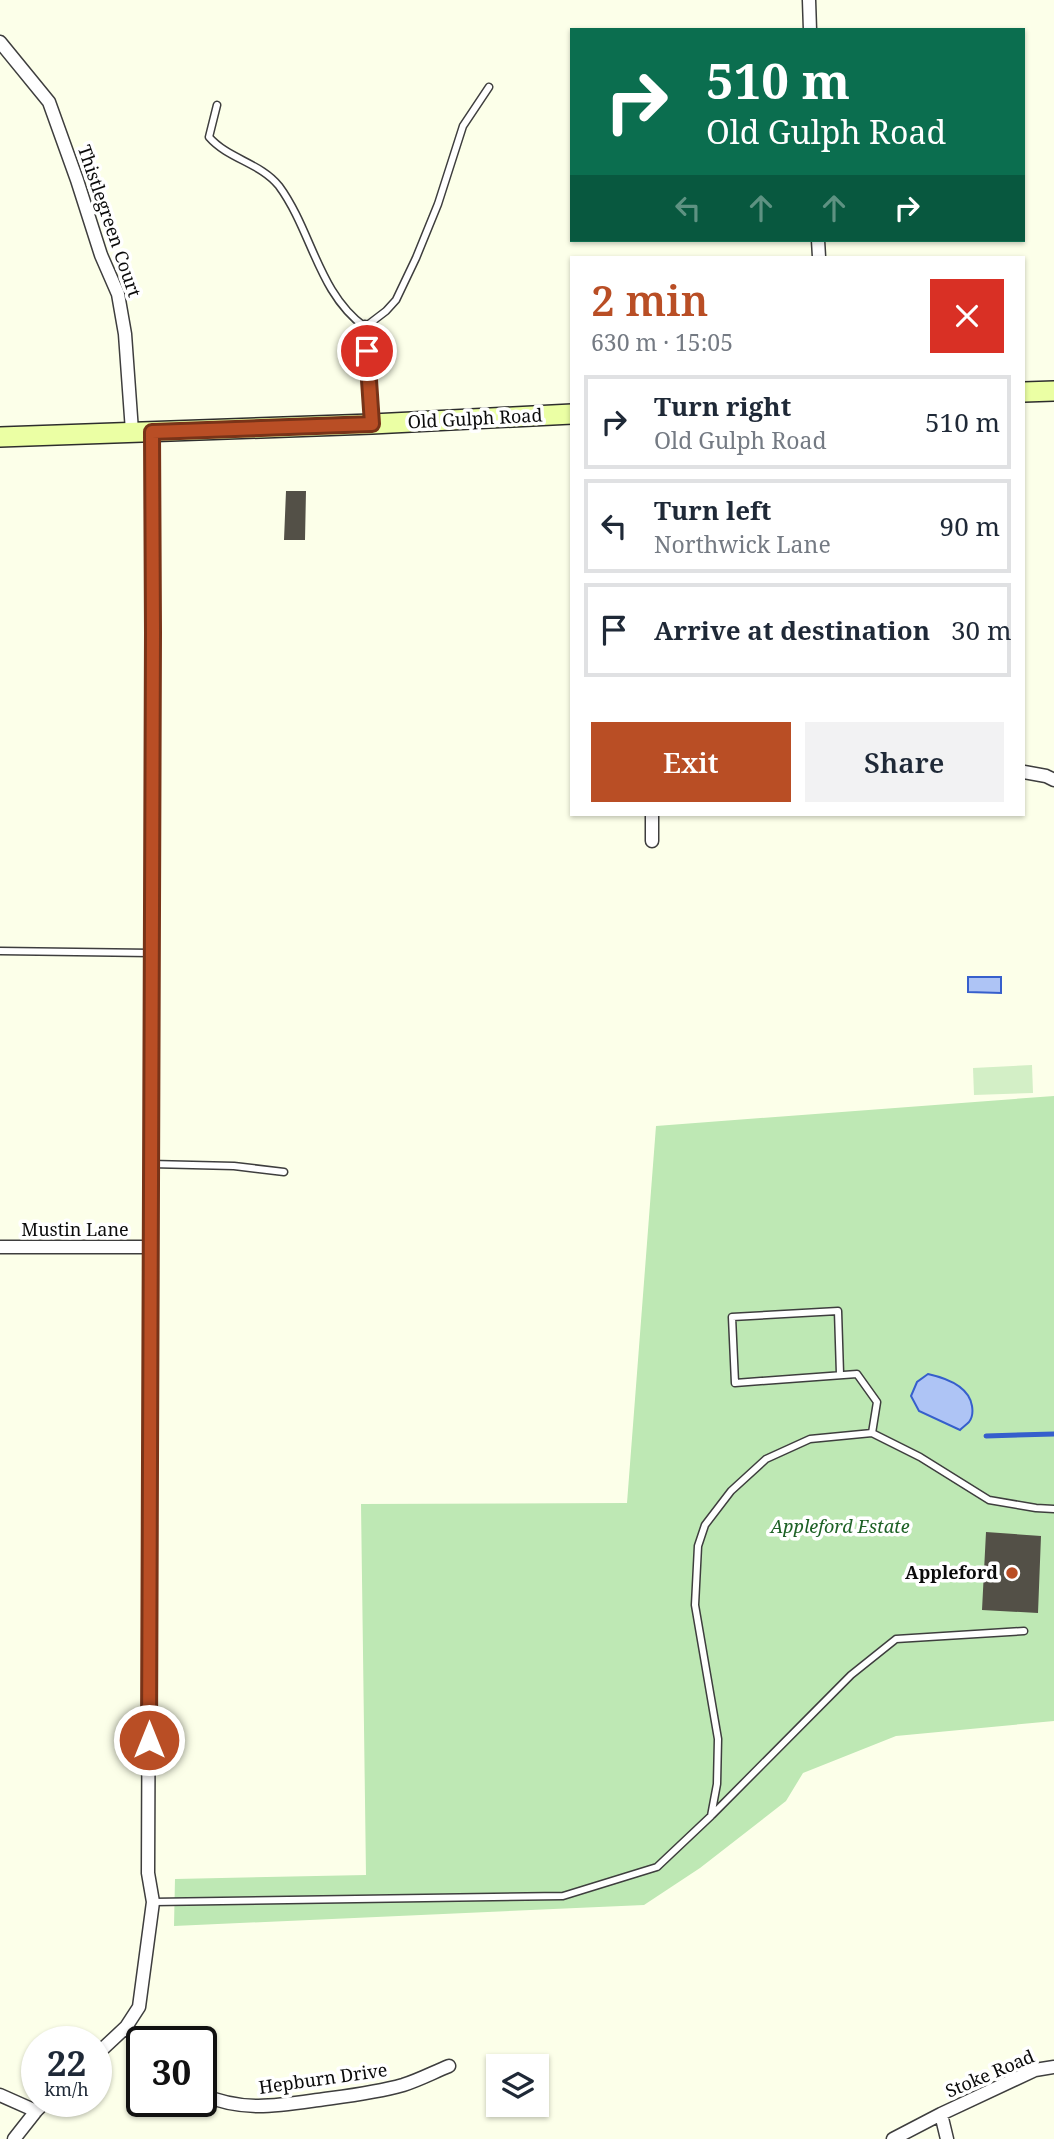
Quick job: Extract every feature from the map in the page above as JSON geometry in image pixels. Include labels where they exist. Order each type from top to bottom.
[{"type":"street","points":[[809,0],[810,28]]},
{"type":"street","name":"Thistlegreen Court","points":[[0,42],[49,102],[101,255],[118,294],[125,334],[132,431]]},
{"type":"street","points":[[365,327],[372,424]]},
{"type":"street","points":[[1025,392],[1054,391]]},
{"type":"street","name":"Old Gulph Road","points":[[0,437],[570,414]]},
{"type":"street","points":[[127,2026],[139,2007],[153,1902],[148,1873],[152,432]]},
{"type":"street","points":[[1025,772],[1054,780]]},
{"type":"street","points":[[652,816],[652,841]]},
{"type":"street","name":"Mustin Lane","points":[[0,1247],[150,1247]]},
{"type":"street","points":[[112,2040],[126,2027]]},
{"type":"street","name":"Hepburn Drive","points":[[217,2100],[242,2106],[270,2107],[368,2093],[405,2084],[449,2066]]},
{"type":"street","name":"Stoke Road","points":[[893,2139],[1035,2070],[1054,2067]]},
{"type":"street","points":[[0,2095],[21,2101]]},
{"type":"street","points":[[941,2114],[947,2139]]},
{"type":"street","points":[[13,2139],[32,2117]]},
{"type":"lane","points":[[217,105],[209,137],[226,151],[263,171],[278,186],[309,242],[332,294],[351,317],[365,327],[396,300],[438,204],[463,126],[489,87]]},
{"type":"lane","points":[[0,951],[152,953]]},
{"type":"lane","points":[[151,1164],[284,1172]]},
{"type":"lane","points":[[840,1374],[838,1311],[732,1317],[735,1383],[856,1374],[877,1402],[872,1433]]},
{"type":"lane","points":[[711,1816],[717,1784],[718,1739],[695,1605],[698,1546],[705,1525],[731,1491],[766,1459],[810,1438],[872,1433],[920,1457],[989,1500],[1036,1508],[1054,1508]]},
{"type":"lane","points":[[153,1902],[563,1896],[657,1867],[851,1675],[896,1639],[1024,1631]]},
{"type":"green space","points":[[1032,1065],[1033,1093],[974,1095],[973,1068]]},
{"type":"green space","name":"Appleford Estate","points":[[1054,1096],[1054,1721],[896,1736],[803,1773],[786,1801],[700,1868],[644,1905],[174,1926],[175,1879],[366,1875],[361,1504],[627,1503],[656,1126]]},
{"type":"water","points":[[968,977],[1001,977],[1001,993],[968,992]]},
{"type":"water","points":[[928,1374],[956,1384],[970,1399],[972,1416],[960,1430],[919,1411],[911,1396],[917,1382]]},
{"type":"building","points":[[286,491],[306,491],[305,540],[284,540]]},
{"type":"building","name":"Appleford","points":[[986,1532],[1041,1536],[1038,1613],[982,1610]]},
{"type":"waterway","points":[[986,1436],[1054,1434]]},
{"type":"place","name":"Appleford","points":[[1012,1573]]},
{"type":"route","points":[[149,1740],[152,432],[372,424],[367,351]]}]
